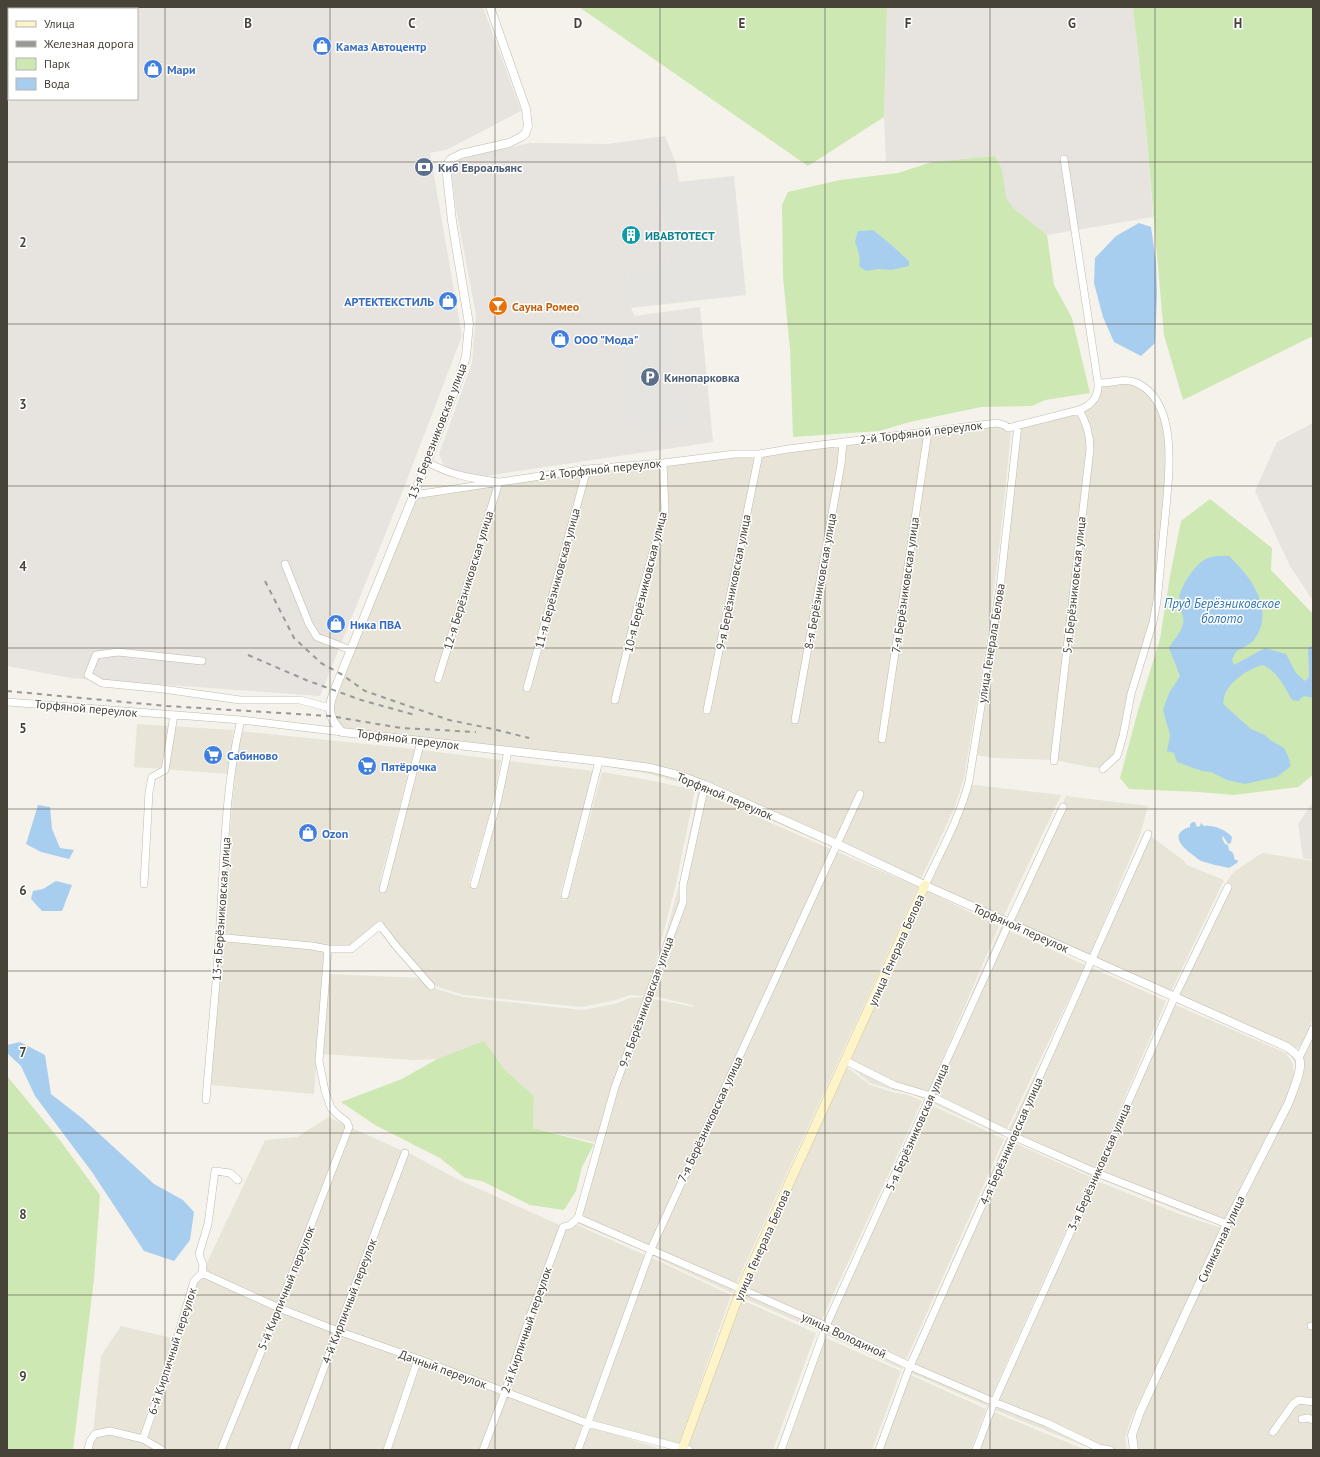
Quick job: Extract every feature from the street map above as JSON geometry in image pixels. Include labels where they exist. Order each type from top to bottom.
[{"type":"main road","name":"улица Генерала Белова","points":[[684,1449],[741,1289],[925,885]]},
{"type":"street","name":"13-я Березниковская улица","points":[[330,708],[335,690],[414,495],[463,368],[469,335],[468,310],[451,213],[447,176],[448,163],[451,159],[461,154],[516,140],[525,134],[528,126],[526,109],[490,7]]},
{"type":"street","name":"2-й Торфяной переулок","points":[[414,495],[587,469],[735,454],[759,454],[788,448],[997,423],[1008,428],[1087,407],[1097,395],[1098,383],[1064,159]]},
{"type":"street","points":[[1098,383],[1109,383],[1121,379],[1130,380],[1138,383],[1150,393],[1161,407],[1170,456],[1158,595],[1153,622],[1131,694],[1123,736],[1117,756],[1103,769]]},
{"type":"street","name":"5-я Берёзниковская улица","points":[[1054,761],[1090,449],[1090,435],[1084,418],[1079,410]]},
{"type":"street","name":"улица Генерала Белова","points":[[925,885],[962,803],[971,768],[1000,588],[1018,425]]},
{"type":"street","name":"7-я Берёзниковская улица","points":[[882,739],[928,432]]},
{"type":"street","name":"8-я Берёзниковская улица","points":[[795,720],[841,464],[843,442]]},
{"type":"street","name":"9-я Берёзниковская улица","points":[[707,710],[759,454]]},
{"type":"street","name":"2-й Торфяной переулок","points":[[427,462],[444,472],[499,482]]},
{"type":"street","name":"10-я Берёзниковская улица","points":[[615,700],[638,605],[665,510],[663,462]]},
{"type":"street","name":"11-я Берёзниковская улица","points":[[527,688],[587,469]]},
{"type":"street","name":"12-я Берёзниковская улица","points":[[438,679],[499,482]]},
{"type":"street","points":[[285,564],[309,624],[317,638],[351,650]]},
{"type":"street","points":[[202,661],[118,652],[96,655],[88,675],[102,683],[163,689],[240,700],[300,700],[330,708],[330,716],[334,724],[342,732]]},
{"type":"street","name":"Торфяной переулок","points":[[7,702],[241,720],[651,768],[705,785],[837,844],[1009,923],[1287,1047],[1299,1058]]},
{"type":"street","points":[[144,884],[150,787],[152,777],[165,770],[174,715]]},
{"type":"street","name":"13-я Берёзниковская улица","points":[[206,1100],[234,748],[241,720]]},
{"type":"street","points":[[383,889],[422,741]]},
{"type":"street","points":[[474,884],[496,805],[508,751]]},
{"type":"street","points":[[564,895],[599,761]]},
{"type":"street","name":"9-я Берёзниковская улица","points":[[578,1218],[615,1087],[683,902],[683,885],[705,785]]},
{"type":"street","name":"7-я Берёзниковская улица","points":[[578,1450],[651,1249],[860,794]]},
{"type":"street","name":"5-я Берёзниковская улица","points":[[781,1450],[826,1326],[1063,807]]},
{"type":"street","name":"4-я Берёзниковская улица","points":[[879,1450],[910,1366],[1093,960],[1148,834]]},
{"type":"street","name":"3-я Берёзниковская улица","points":[[976,1450],[994,1402],[1098,1173],[1174,996],[1228,887]]},
{"type":"street","points":[[219,940],[227,938],[312,946],[328,950],[351,949],[380,925],[431,986]]},
{"type":"street","name":"5-й Кирпичный переулок","points":[[221,1450],[279,1308],[349,1124],[331,1108],[325,1092],[319,1061],[328,950]]},
{"type":"street","name":"Силикатная улица","points":[[1134,1450],[1132,1436],[1136,1421],[1227,1224],[1289,1102],[1297,1082],[1300,1064],[1299,1058],[1311,1038],[1313,1029]]},
{"type":"street","points":[[846,1061],[894,1085],[931,1096],[1014,1136],[1098,1173],[1227,1224]]},
{"type":"street","name":"4-й Кирпичный переулок","points":[[293,1450],[405,1153]]},
{"type":"street","name":"6-й Кирпичный переулок","points":[[143,1439],[171,1359],[194,1281],[202,1274],[203,1265],[199,1254],[208,1224],[215,1171],[230,1174],[238,1180]]},
{"type":"street","name":"улица Володиной","points":[[578,1218],[826,1326],[910,1366],[1047,1423],[1099,1449],[1110,1450]]},
{"type":"street","name":"2-й Кирпичный переулок","points":[[483,1450],[563,1227],[570,1225],[578,1218]]},
{"type":"street","name":"Дачный переулок","points":[[202,1274],[279,1308],[338,1331],[418,1359],[587,1423],[684,1449]]},
{"type":"street","points":[[387,1450],[418,1359]]},
{"type":"street","points":[[1273,1432],[1294,1404],[1299,1400],[1313,1402]]},
{"type":"street","points":[[1302,1419],[1308,1418],[1313,1420]]},
{"type":"street","points":[[88,1450],[90,1441],[95,1434],[110,1431],[143,1439],[162,1450]]},
{"type":"shaded area","points":[[483,7],[521,111],[446,150],[430,153],[462,336],[401,495],[320,696],[71,678],[7,666],[7,37],[8,100],[138,100],[138,8],[89,8]]},
{"type":"shaded area","points":[[887,7],[1133,7],[1143,96],[1153,217],[1047,235],[1013,208],[1005,198],[1002,169],[995,156],[932,162],[886,161],[884,117]]},
{"type":"shaded area","points":[[665,136],[676,164],[679,182],[659,184],[668,269],[628,273],[631,308],[635,316],[700,307],[713,442],[485,476],[461,474],[445,468],[439,454],[472,363],[476,314],[456,209],[451,167],[453,162],[468,157],[530,143],[608,144]]},
{"type":"shaded area","points":[[734,176],[746,295],[631,308],[628,273],[668,268],[659,184]]},
{"type":"shaded area","name":"Кинопарковка","points":[[664,324],[680,424],[637,431],[620,331]]},
{"type":"shaded area","points":[[1122,381],[1142,388],[1159,408],[1168,457],[1156,601],[1116,755],[1102,768],[1055,760],[1091,449],[1081,410],[1088,408],[1100,384]]},
{"type":"shaded area","points":[[1079,411],[1088,436],[1053,760],[995,758],[976,755],[1001,550],[1013,433],[1034,422]]},
{"type":"shaded area","points":[[1313,423],[1313,601],[1290,566],[1255,491],[1277,442]]},
{"type":"shaded area","points":[[997,424],[1007,428],[1011,433],[999,549],[987,640],[964,778],[954,809],[918,885],[697,788],[650,774],[592,764],[355,738],[339,735],[332,727],[329,718],[329,710],[415,495],[588,470],[661,464],[666,510],[664,463],[760,454]]},
{"type":"shaded area","points":[[137,724],[233,730],[230,774],[134,767]]},
{"type":"shaded area","points":[[239,731],[415,749],[380,880],[383,884],[387,881],[422,750],[501,760],[491,810],[469,883],[472,888],[476,886],[501,802],[509,761],[594,771],[560,894],[563,901],[569,896],[602,772],[695,790],[676,884],[647,996],[630,995],[613,1001],[581,1007],[464,995],[432,985],[380,924],[350,948],[222,936],[223,909]]},
{"type":"shaded area","points":[[966,784],[1061,795],[1000,924],[920,886],[951,824]]},
{"type":"shaded area","points":[[698,791],[833,850],[646,1252],[578,1224],[616,1088],[648,998],[694,1007],[693,1005],[649,995],[679,885]]},
{"type":"shaded area","points":[[1066,796],[1148,806],[1140,835],[1087,962],[1002,925],[1007,920]]},
{"type":"shaded area","points":[[1313,802],[1313,860],[1303,858],[1298,824]]},
{"type":"shaded area","points":[[1145,832],[1183,860],[1187,865],[1224,880],[1168,998],[1089,963]]},
{"type":"shaded area","points":[[835,851],[918,887],[732,1293],[648,1254]]},
{"type":"shaded area","points":[[1262,853],[1313,861],[1313,1018],[1305,1040],[1294,1050],[1170,999],[1229,878],[1235,871]]},
{"type":"shaded area","points":[[920,888],[999,926],[924,1099],[908,1093],[870,1083],[852,1068],[839,1064]]},
{"type":"shaded area","points":[[1001,927],[1085,965],[1005,1133],[1005,1137],[925,1100]]},
{"type":"shaded area","points":[[222,941],[325,951],[314,1094],[210,1085]]},
{"type":"shaded area","points":[[1088,966],[1166,1001],[1091,1176],[1007,1137],[1007,1133]]},
{"type":"shaded area","points":[[329,974],[421,978],[430,987],[463,997],[582,1010],[614,1004],[630,998],[646,997],[598,1143],[533,1128],[534,1096],[504,1069],[484,1042],[437,1059],[414,1060],[322,1054]]},
{"type":"shaded area","points":[[1169,1002],[1286,1053],[1293,1064],[1294,1077],[1290,1093],[1223,1226],[1184,1213],[1093,1176]]},
{"type":"shaded area","points":[[1308,1037],[1313,1038],[1313,1450],[1130,1450],[1128,1437],[1130,1429],[1292,1093],[1297,1070],[1289,1053],[1296,1052],[1302,1047]]},
{"type":"shaded area","points":[[839,1066],[851,1070],[870,1085],[908,1095],[922,1101],[817,1330],[734,1294]]},
{"type":"shaded area","points":[[925,1102],[1004,1139],[902,1369],[820,1332]]},
{"type":"shaded area","points":[[329,1117],[348,1127],[278,1307],[202,1273],[265,1140],[297,1137]]},
{"type":"shaded area","points":[[350,1127],[405,1152],[338,1330],[281,1307]]},
{"type":"shaded area","points":[[1006,1139],[1090,1177],[987,1406],[904,1370]]},
{"type":"shaded area","points":[[407,1152],[461,1181],[562,1226],[504,1390],[340,1331]]},
{"type":"shaded area","points":[[1092,1179],[1182,1215],[1222,1228],[1131,1419],[1125,1438],[1127,1450],[1092,1449],[990,1408]]},
{"type":"shaded area","points":[[570,1225],[577,1225],[645,1255],[586,1421],[506,1391],[564,1228]]},
{"type":"shaded area","points":[[648,1256],[731,1295],[677,1450],[671,1450],[589,1422]]},
{"type":"shaded area","points":[[202,1274],[277,1308],[219,1450],[164,1450],[144,1438],[195,1282]]},
{"type":"shaded area","points":[[733,1296],[816,1333],[773,1450],[680,1450]]},
{"type":"shaded area","points":[[280,1309],[336,1332],[291,1450],[222,1450]]},
{"type":"shaded area","points":[[121,1326],[176,1339],[142,1438],[110,1430],[93,1434],[101,1356]]},
{"type":"shaded area","points":[[339,1333],[417,1360],[385,1450],[294,1450]]},
{"type":"shaded area","points":[[819,1335],[901,1371],[872,1450],[776,1450]]},
{"type":"shaded area","points":[[419,1361],[503,1393],[482,1450],[388,1450]]},
{"type":"shaded area","points":[[904,1372],[986,1409],[971,1450],[875,1450]]},
{"type":"shaded area","points":[[505,1394],[586,1424],[577,1450],[484,1450]]},
{"type":"shaded area","points":[[989,1410],[1086,1450],[974,1450]]},
{"type":"shaded area","points":[[588,1425],[663,1450],[579,1450]]},
{"type":"shaded area","points":[[110,1432],[143,1440],[160,1450],[89,1450],[96,1435]]},
{"type":"green space","points":[[579,7],[887,7],[884,117],[808,166]]},
{"type":"green space","points":[[1133,7],[1313,7],[1313,336],[1183,400],[1164,335],[1143,96]]},
{"type":"green space","points":[[995,156],[1002,169],[1006,198],[1013,208],[1047,235],[1054,285],[1072,318],[1090,393],[1045,400],[1032,406],[981,407],[910,422],[879,431],[793,437],[790,349],[783,277],[782,205],[788,192],[840,180],[898,173],[932,162]]},
{"type":"green space","points":[[1210,499],[1272,548],[1271,570],[1313,614],[1313,775],[1298,787],[1234,795],[1129,789],[1120,778],[1139,707],[1160,639],[1181,521]]},
{"type":"green space","points":[[484,1041],[504,1069],[534,1096],[533,1128],[594,1144],[582,1167],[576,1191],[564,1210],[530,1205],[482,1181],[465,1178],[440,1158],[375,1125],[341,1102],[402,1079],[437,1059]]},
{"type":"green space","points":[[7,1076],[59,1139],[100,1195],[94,1279],[73,1450],[7,1450]]},
{"type":"water","points":[[1139,223],[1151,227],[1156,262],[1157,294],[1155,343],[1141,356],[1114,342],[1103,317],[1094,283],[1095,258],[1116,236]]},
{"type":"water","points":[[873,230],[909,261],[909,266],[892,270],[878,269],[866,271],[859,266],[860,258],[855,241],[858,231]]},
{"type":"water","name":"Пруд Берёзниковское болото","points":[[1217,556],[1229,556],[1237,564],[1253,584],[1262,606],[1260,630],[1253,641],[1236,652],[1232,659],[1234,665],[1265,648],[1286,654],[1296,673],[1305,681],[1309,677],[1308,648],[1313,645],[1313,698],[1304,696],[1298,701],[1292,700],[1276,675],[1267,667],[1262,665],[1242,675],[1229,687],[1225,693],[1223,704],[1251,729],[1265,735],[1270,740],[1284,748],[1291,766],[1277,777],[1245,784],[1227,780],[1211,772],[1202,771],[1177,762],[1174,753],[1167,751],[1170,735],[1163,710],[1169,693],[1180,676],[1169,648],[1181,630],[1183,624],[1179,603],[1180,595],[1185,582],[1198,565],[1203,560]]},
{"type":"water","points":[[38,805],[50,807],[52,829],[60,848],[74,850],[69,859],[41,852],[26,844]]},
{"type":"water","points":[[1195,822],[1197,827],[1200,826],[1201,823],[1204,826],[1220,828],[1229,834],[1232,837],[1231,843],[1228,844],[1223,836],[1222,838],[1225,844],[1228,845],[1229,850],[1233,853],[1235,860],[1238,860],[1237,863],[1229,868],[1200,861],[1189,852],[1181,844],[1179,836],[1180,833],[1190,827],[1190,824]]},
{"type":"water","points":[[56,881],[72,885],[62,911],[42,911],[31,899],[33,891],[43,889]]},
{"type":"water","points":[[20,1042],[45,1055],[51,1094],[83,1119],[154,1184],[183,1200],[194,1212],[190,1240],[174,1261],[144,1251],[92,1172],[35,1096],[21,1066],[7,1053],[7,1045]]},
{"type":"railway","points":[[265,581],[294,638],[321,663],[341,674],[365,691],[449,720],[529,738]]},
{"type":"railway","points":[[248,655],[306,680],[361,700],[415,715]]},
{"type":"railway","points":[[7,691],[167,706],[330,716],[401,728],[476,732]]},
{"type":"place","name":"Камаз Автоцентр","points":[[322,46]]},
{"type":"place","name":"Мари","points":[[153,69]]},
{"type":"place","name":"Киб Евроальянс","points":[[424,167]]},
{"type":"place","name":"ИВАВТОТЕСТ","points":[[631,235]]},
{"type":"place","name":"АРТЕКТЕКСТИЛЬ","points":[[448,301]]},
{"type":"place","name":"Сауна Ромео","points":[[498,306]]},
{"type":"place","name":"ООО \"Мода\"","points":[[560,339]]},
{"type":"place","name":"Кинопарковка","points":[[650,377]]},
{"type":"place","name":"Ника ПВА","points":[[336,624]]},
{"type":"place","name":"Сабиново","points":[[213,755]]},
{"type":"place","name":"Пятёрочка","points":[[367,766]]},
{"type":"place","name":"Ozon","points":[[308,833]]}]
